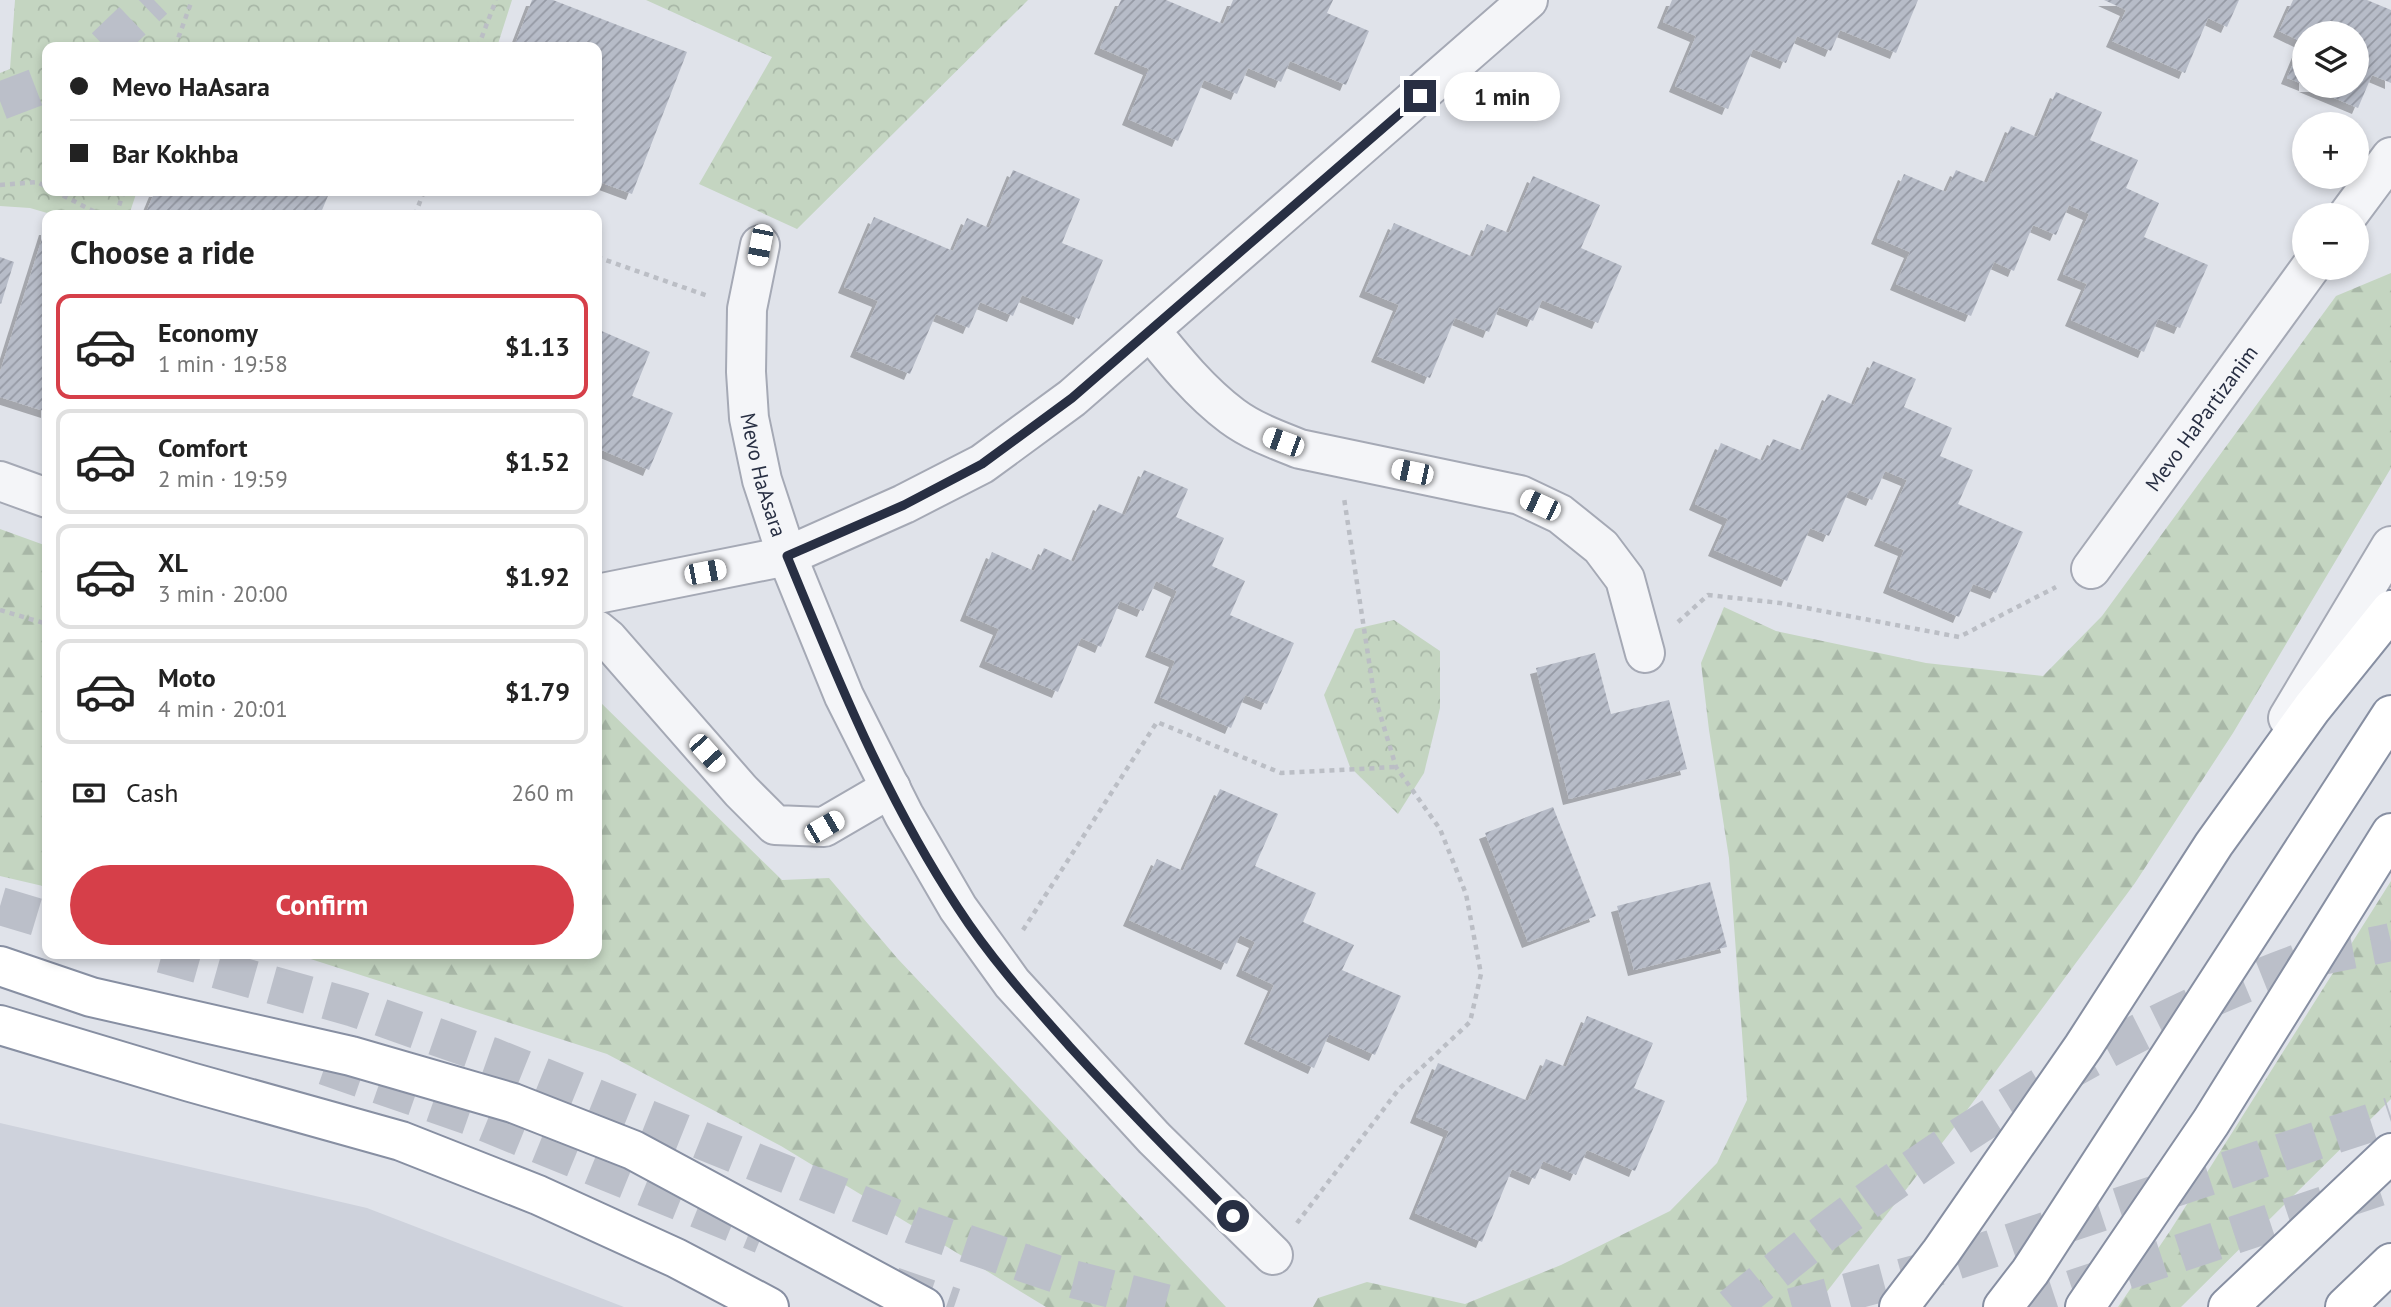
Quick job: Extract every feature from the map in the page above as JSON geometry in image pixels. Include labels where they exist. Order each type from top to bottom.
[{"type":"highway","points":[[1899,1307],[1941,1252],[2084,1047],[2214,844],[2312,708],[2391,610]]},
{"type":"highway","points":[[2003,1307],[2030,1272],[2391,715]]},
{"type":"highway","points":[[2085,1307],[2211,1122],[2391,833]]},
{"type":"highway","points":[[0,966],[91,998],[351,1056],[513,1103],[633,1150],[924,1307]]},
{"type":"highway","points":[[0,1025],[401,1141],[538,1195],[676,1258],[769,1307]]},
{"type":"highway","points":[[2228,1307],[2391,1153]]},
{"type":"highway","points":[[2345,1307],[2391,1263]]},
{"type":"street","points":[[602,593],[787,556],[904,505],[982,464],[1072,398],[1528,0]]},
{"type":"street","points":[[2357,203],[2391,157]]},
{"type":"street","name":"Mevo HaAsara","points":[[760,245],[747,309],[749,418],[762,480],[787,556],[844,696],[891,789],[958,908],[1012,983],[1154,1138],[1273,1255]]},
{"type":"street","name":"Mevo HaPartizanim","points":[[2091,569],[2301,280]]},
{"type":"street","points":[[1150,330],[1191,380],[1233,417],[1267,436],[1337,456],[1520,495],[1560,514],[1601,547],[1625,579],[1645,653]]},
{"type":"street","points":[[0,481],[42,496]]},
{"type":"street","points":[[2214,844],[2391,546]]},
{"type":"street","points":[[602,634],[741,791],[775,825],[824,827],[891,789]]},
{"type":"path","points":[[177,42],[192,0]]},
{"type":"path","points":[[480,42],[496,0]]},
{"type":"path","points":[[0,185],[37,182],[42,184]]},
{"type":"path","points":[[64,196],[91,210]]},
{"type":"path","points":[[602,259],[747,309]]},
{"type":"path","points":[[1273,1255],[1399,1089],[1470,1022],[1481,974],[1466,894],[1440,829],[1396,767],[1374,694],[1337,456]]},
{"type":"path","points":[[1645,653],[1708,595],[1780,603],[1959,637],[2091,569]]},
{"type":"path","points":[[0,610],[42,623]]},
{"type":"path","points":[[1000,966],[1157,722],[1281,773],[1396,767]]},
{"type":"shaded area","points":[[0,1123],[367,1208],[624,1307],[0,1307]]},
{"type":"green space","points":[[15,0],[512,0],[499,42],[42,42],[42,196],[135,196],[131,210],[42,212],[0,206],[0,73],[10,69]]},
{"type":"green space","points":[[646,0],[1028,0],[797,229],[699,184],[772,57]]},
{"type":"green space","points":[[2391,273],[2391,468],[2233,733],[2135,883],[1956,1125],[1815,1307],[1313,1307],[1318,1298],[1367,1282],[1465,1304],[1561,1265],[1670,1211],[1717,1163],[1747,1100],[1729,858],[1701,663],[1724,607],[1776,631],[1926,663],[2043,676],[2102,616],[2336,296]]},
{"type":"green space","points":[[0,529],[42,544],[42,886],[0,876]]},
{"type":"green space","points":[[1394,620],[1440,651],[1440,708],[1424,773],[1398,814],[1350,767],[1324,695],[1355,629]]},
{"type":"green space","points":[[602,704],[782,880],[829,878],[897,958],[1226,1307],[1046,1307],[781,1146],[607,1054],[311,959],[602,959]]},
{"type":"green space","points":[[2391,881],[2391,1099],[2181,1307],[2118,1307],[2170,1231]]},
{"type":"building","points":[[532,0],[553,0],[687,52],[632,194],[602,183],[602,42],[516,42]]},
{"type":"building","points":[[1121,0],[1166,0],[1223,24],[1233,0],[1333,0],[1327,13],[1369,31],[1346,85],[1290,61],[1281,82],[1248,68],[1237,94],[1204,80],[1178,141],[1128,119],[1149,69],[1100,48]]},
{"type":"building","points":[[1672,0],[1918,0],[1896,53],[1840,30],[1831,51],[1797,36],[1786,63],[1753,49],[1728,109],[1675,86],[1696,36],[1663,22]]},
{"type":"building","points":[[2104,0],[2239,0],[2227,27],[2208,18],[2185,73],[2112,41],[2126,10]]},
{"type":"building","points":[[2293,0],[2367,0],[2391,10],[2391,83],[2372,75],[2369,82],[2369,21],[2292,21],[2292,37],[2279,31]]},
{"type":"building","points":[[2292,66],[2292,80],[2287,78]]},
{"type":"building","points":[[2056,92],[2102,112],[2090,140],[2138,160],[2126,188],[2159,203],[2144,237],[2208,265],[2180,328],[2158,319],[2144,352],[2071,320],[2087,284],[2063,274],[2089,214],[2069,205],[2056,235],[2033,225],[2014,271],[1994,262],[1971,316],[1896,284],[1910,252],[1877,238],[1904,174],[1946,192],[1956,170],[1987,183],[2011,126],[2037,137]]},
{"type":"building","points":[[2334,98],[2362,98],[2358,108]]},
{"type":"building","points":[[1013,170],[1080,199],[1062,243],[1103,260],[1079,319],[1022,295],[1013,316],[980,302],[969,328],[936,314],[910,374],[856,351],[878,301],[844,287],[874,217],[953,251],[967,218],[989,228]]},
{"type":"building","points":[[1533,176],[1600,205],[1581,248],[1622,266],[1598,323],[1542,300],[1533,321],[1499,307],[1489,332],[1455,318],[1430,378],[1377,356],[1399,305],[1365,291],[1394,223],[1473,257],[1487,224],[1509,233]]},
{"type":"building","points":[[153,196],[328,196],[322,210],[147,210]]},
{"type":"building","points":[[42,239],[42,410],[0,397],[0,372]]},
{"type":"building","points":[[0,257],[14,262],[1,304],[0,303]]},
{"type":"building","points":[[602,331],[650,352],[632,396],[673,413],[649,470],[602,450]]},
{"type":"building","points":[[1873,361],[1916,379],[1904,407],[1952,428],[1940,456],[1973,470],[1958,504],[2023,532],[1996,593],[1973,584],[1959,617],[1889,587],[1904,550],[1880,540],[1907,480],[1885,471],[1872,500],[1849,490],[1829,536],[1810,528],[1787,581],[1714,550],[1728,519],[1695,504],[1721,443],[1763,461],[1773,439],[1803,451],[1828,394],[1854,405]]},
{"type":"building","points":[[1144,470],[1188,489],[1176,517],[1224,538],[1212,566],[1245,581],[1230,615],[1294,643],[1267,704],[1245,695],[1231,728],[1160,697],[1175,661],[1151,651],[1177,591],[1156,581],[1143,611],[1120,601],[1101,647],[1081,638],[1058,692],[985,661],[999,629],[966,615],[992,552],[1034,571],[1044,548],[1074,562],[1099,504],[1125,515]]},
{"type":"building","points":[[1595,653],[1611,714],[1669,700],[1687,769],[1569,799],[1536,668]]},
{"type":"building","points":[[1220,789],[1278,814],[1255,866],[1316,893],[1303,922],[1354,945],[1342,970],[1401,996],[1375,1055],[1329,1034],[1314,1068],[1250,1038],[1274,985],[1242,970],[1255,942],[1240,935],[1227,964],[1129,920],[1157,859],[1183,871]]},
{"type":"building","points":[[1553,807],[1596,916],[1528,942],[1485,833]]},
{"type":"building","points":[[1710,882],[1727,947],[1634,970],[1617,906]]},
{"type":"building","points":[[1587,1016],[1653,1043],[1634,1088],[1665,1101],[1635,1171],[1587,1150],[1576,1175],[1543,1161],[1535,1179],[1512,1169],[1482,1242],[1415,1213],[1449,1131],[1416,1117],[1438,1063],[1528,1101],[1546,1059],[1566,1067]]},
{"type":"tunnel","points":[[110,42],[154,0]]},
{"type":"tunnel","points":[[0,101],[42,85]]},
{"type":"tunnel","points":[[0,906],[42,919]]},
{"type":"tunnel","points":[[1732,1307],[1861,1205],[2001,1111],[2073,1068],[2222,993],[2298,963],[2391,942]]},
{"type":"tunnel","points":[[180,959],[354,1008],[491,1056],[915,1226],[1065,1277],[1181,1307]]},
{"type":"tunnel","points":[[325,1066],[469,1116],[762,1235]]},
{"type":"tunnel","points":[[1792,1307],[1919,1273],[2391,1116]]},
{"type":"tunnel","points":[[2018,1307],[2391,1183]]},
{"type":"tunnel","points":[[893,1286],[954,1307]]},
{"type":"route","points":[[1233,1216],[1154,1138],[1012,983],[958,908],[904,815],[844,696],[787,556],[904,505],[982,464],[1072,398],[1420,96]]}]
